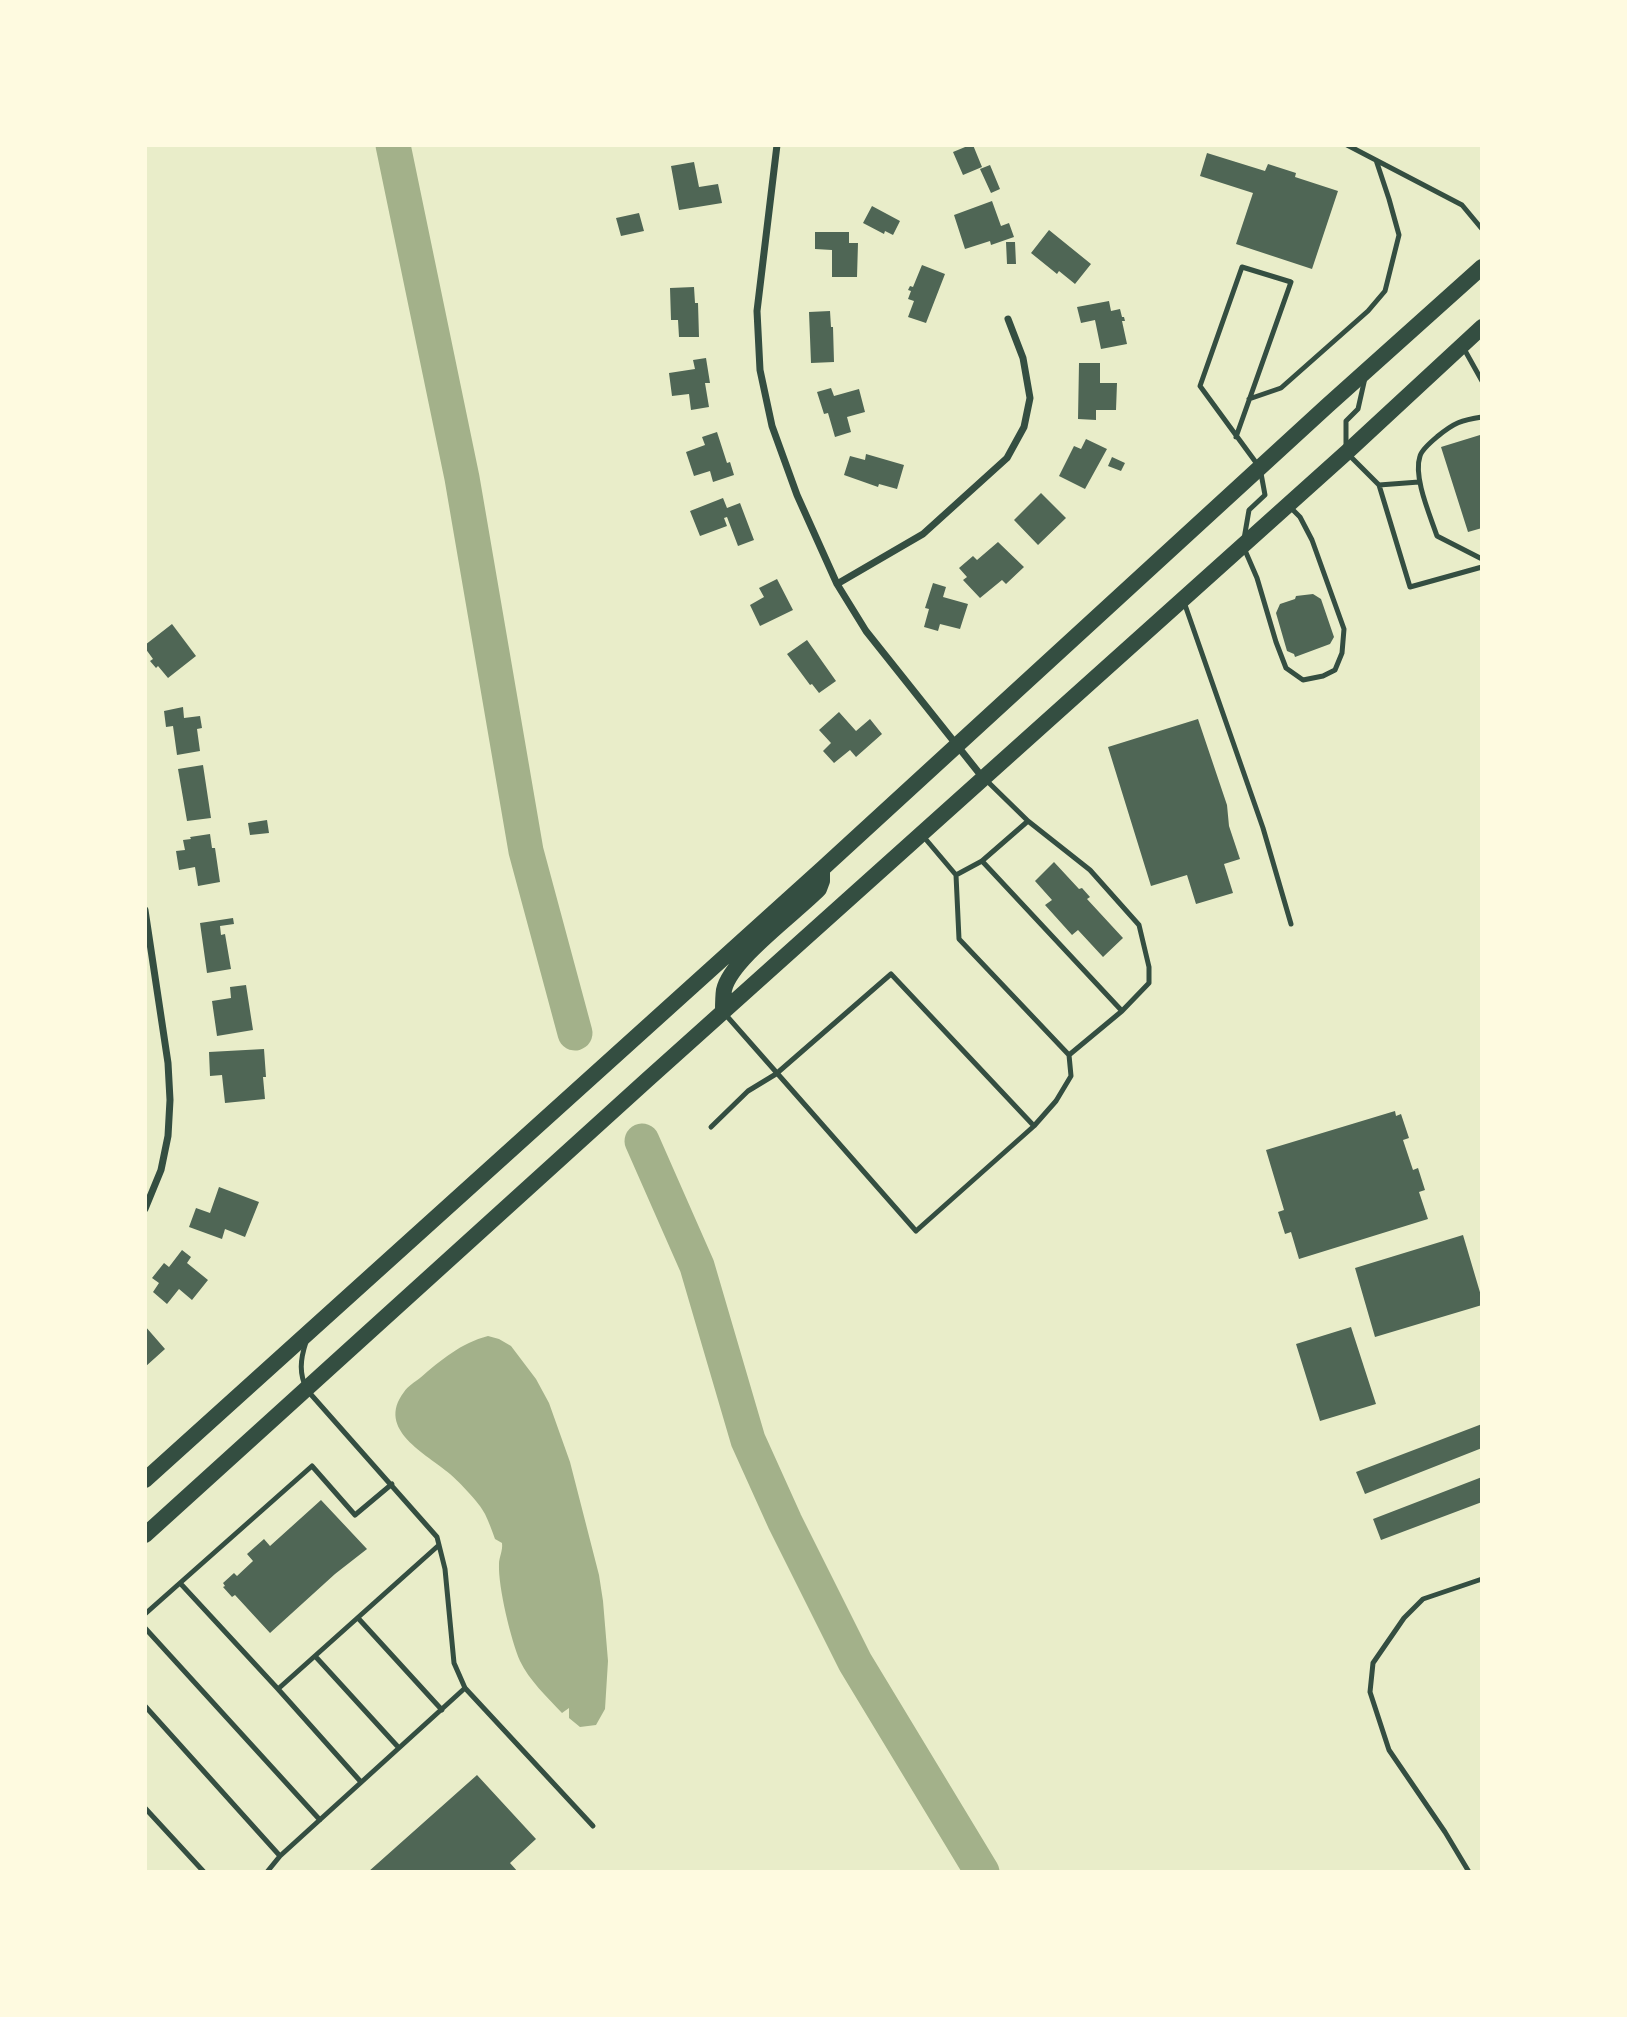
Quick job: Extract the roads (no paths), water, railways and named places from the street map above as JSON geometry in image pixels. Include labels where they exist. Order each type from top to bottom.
[{"type":"main road","points":[[145,1480],[822,869],[1482,267]]},
{"type":"main road","points":[[145,1535],[1347,452],[1482,327]]},
{"type":"main road","points":[[723,1012],[724,988],[730,977],[769,934],[819,889],[822,869]]},
{"type":"street","points":[[777,145],[757,311],[760,370],[772,426],[797,495],[837,584],[866,631],[983,778]]},
{"type":"street","points":[[837,584],[923,534],[1007,458],[1024,427],[1030,398],[1023,358],[1008,319]]},
{"type":"street","points":[[145,910],[147,938],[168,1063],[170,1100],[168,1136],[161,1170],[145,1209]]},
{"type":"lane","points":[[1347,145],[1462,205],[1482,229]]},
{"type":"lane","points":[[1249,400],[1281,388],[1368,311],[1385,290],[1399,235],[1376,160]]},
{"type":"lane","points":[[1236,437],[1291,282],[1242,267],[1200,386],[1236,437],[1259,468],[1265,495],[1249,510],[1243,545],[1257,578],[1286,668],[1303,680],[1323,676],[1335,670],[1342,653],[1344,629],[1312,540],[1300,517],[1288,505]]},
{"type":"lane","points":[[1462,345],[1482,381]]},
{"type":"lane","points":[[1367,370],[1358,409],[1346,421],[1347,452],[1379,485],[1410,587],[1482,567]]},
{"type":"lane","points":[[1482,417],[1464,419],[1453,424],[1430,443],[1420,456],[1419,482],[1437,536],[1482,559]]},
{"type":"lane","points":[[1379,485],[1419,482]]},
{"type":"lane","points":[[1183,599],[1263,828],[1292,924]]},
{"type":"lane","points":[[983,778],[1028,821],[1090,870],[1139,925],[1149,967],[1149,983],[1122,1011],[1069,1055]]},
{"type":"lane","points":[[956,874],[982,861],[1028,821]]},
{"type":"lane","points":[[723,1012],[916,1231],[1034,1126],[1056,1101],[1071,1076],[1069,1055],[959,939],[956,874],[921,834]]},
{"type":"lane","points":[[982,861],[1122,1011]]},
{"type":"lane","points":[[711,1127],[748,1091],[776,1074],[891,974],[1034,1126]]},
{"type":"lane","points":[[309,1332],[300,1362],[301,1378],[307,1390],[437,1537],[446,1569],[454,1663],[465,1688],[593,1826]]},
{"type":"lane","points":[[145,1614],[312,1466],[355,1516],[391,1484]]},
{"type":"lane","points":[[278,1689],[439,1545]]},
{"type":"lane","points":[[1468,1872],[1445,1832],[1389,1750],[1370,1692],[1373,1663],[1404,1618],[1423,1599],[1482,1579]]},
{"type":"lane","points":[[180,1583],[362,1782]]},
{"type":"lane","points":[[358,1618],[442,1710]]},
{"type":"lane","points":[[145,1628],[320,1820]]},
{"type":"lane","points":[[315,1656],[399,1748]]},
{"type":"lane","points":[[267,1872],[280,1856],[465,1688]]},
{"type":"lane","points":[[145,1706],[280,1856]]},
{"type":"lane","points":[[145,1808],[204,1872]]},
{"type":"waterway","points":[[393,145],[462,478],[526,851],[575,1033]]},
{"type":"waterway","points":[[642,1141],[697,1266],[748,1440],[785,1522],[855,1662],[982,1872]]}]
